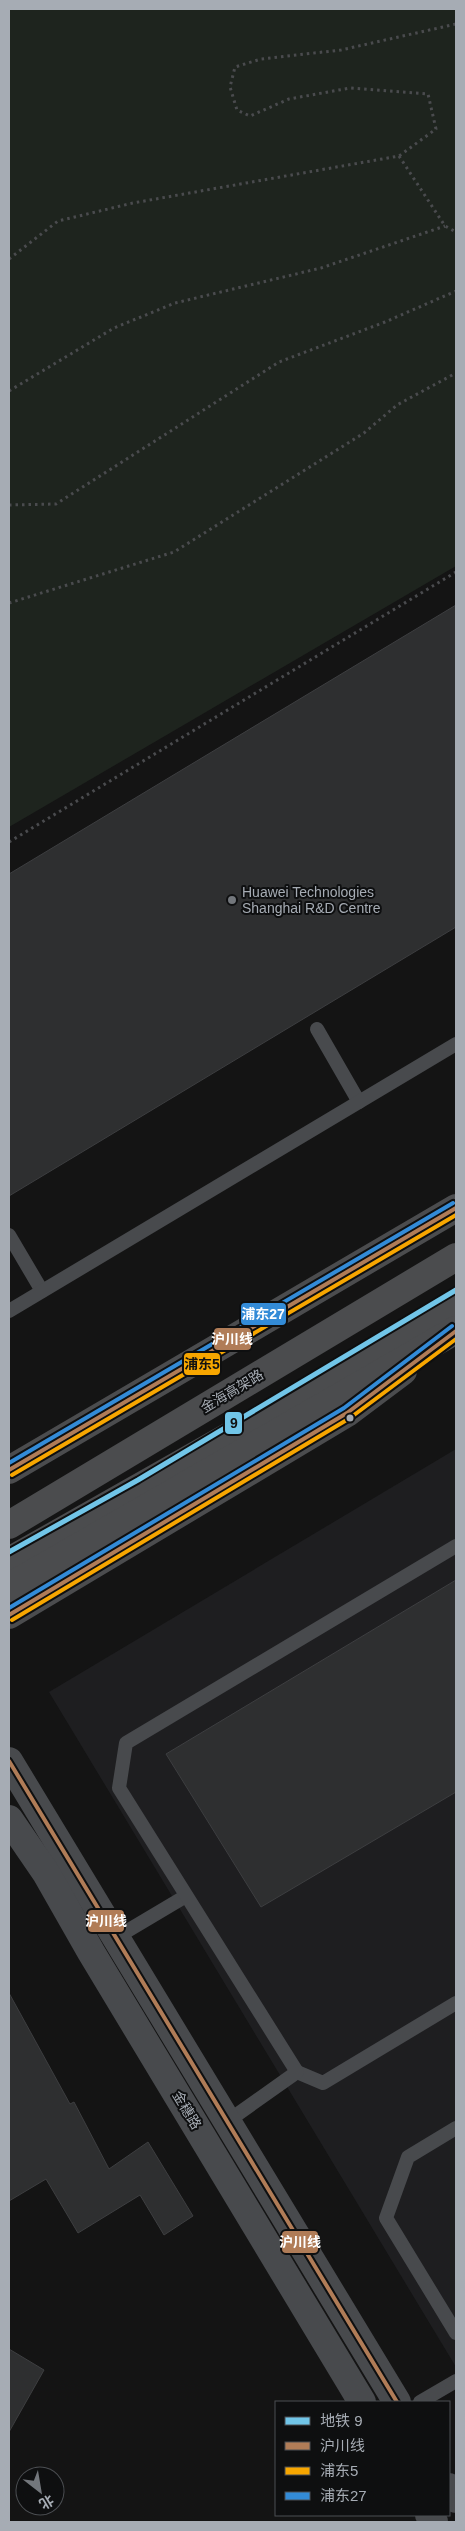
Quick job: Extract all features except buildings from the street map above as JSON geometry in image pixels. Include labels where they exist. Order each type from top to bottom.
[{"type":"main road","points":[[9,1470],[456,1208]]},
{"type":"main road","name":"金海高架路","points":[[9,1524],[456,1257]]},
{"type":"main road","points":[[9,1561],[456,1308]]},
{"type":"main road","points":[[9,1587],[456,1330]]},
{"type":"main road","points":[[9,1615],[347,1413],[456,1330]]},
{"type":"street","points":[[9,1761],[396,2401]]},
{"type":"street","name":"金穗路","points":[[9,1819],[46,1873],[361,2401]]},
{"type":"lane","points":[[317,1029],[359,1102]]},
{"type":"lane","points":[[9,1310],[456,1044]]},
{"type":"lane","points":[[9,1235],[42,1291]]},
{"type":"lane","points":[[456,1546],[126,1743],[119,1788],[297,2072],[323,2083],[456,2003]]},
{"type":"lane","points":[[92,1952],[186,1896]]},
{"type":"lane","points":[[228,2121],[297,2072]]},
{"type":"lane","points":[[456,2128],[408,2157],[386,2218],[456,2333]]},
{"type":"lane","points":[[422,2401],[456,2381]]},
{"type":"path","points":[[9,259],[58,221],[133,203],[399,156],[436,129],[428,94],[350,88],[289,99],[250,116],[237,110],[230,87],[235,67],[261,60],[341,50],[456,24]]},
{"type":"path","points":[[399,156],[445,226],[456,232]]},
{"type":"path","points":[[9,391],[114,328],[175,302],[321,268],[445,226]]},
{"type":"path","points":[[9,505],[56,504],[279,362],[385,322],[456,291]]},
{"type":"path","points":[[9,603],[174,552],[364,433],[397,405],[456,373]]},
{"type":"path","points":[[9,842],[456,572]]},
{"type":"shaded area","points":[[9,9],[456,9],[456,566],[9,827]]},
{"type":"shaded area","points":[[456,1449],[456,2367],[49,1692]]},
{"type":"metro line","name":"9","points":[[9,1552],[138,1480],[456,1290]]},
{"type":"transit line","name":"浦东27","points":[[9,1463],[453,1203]]},
{"type":"transit line","name":"沪川线","points":[[9,1470],[456,1208]]},
{"type":"transit line","name":"浦东5","points":[[12,1475],[456,1215]]},
{"type":"transit line","name":"浦东27","points":[[9,1608],[344,1408],[452,1326]]},
{"type":"transit line","name":"沪川线","points":[[9,1615],[347,1413],[456,1331]]},
{"type":"transit line","name":"浦东5","points":[[12,1620],[350,1418],[456,1339]]},
{"type":"transit line","name":"沪川线","points":[[9,1761],[396,2401]]},
{"type":"place","name":"Huawei Technologies Shanghai R&D Centre","points":[[232,900]]}]
